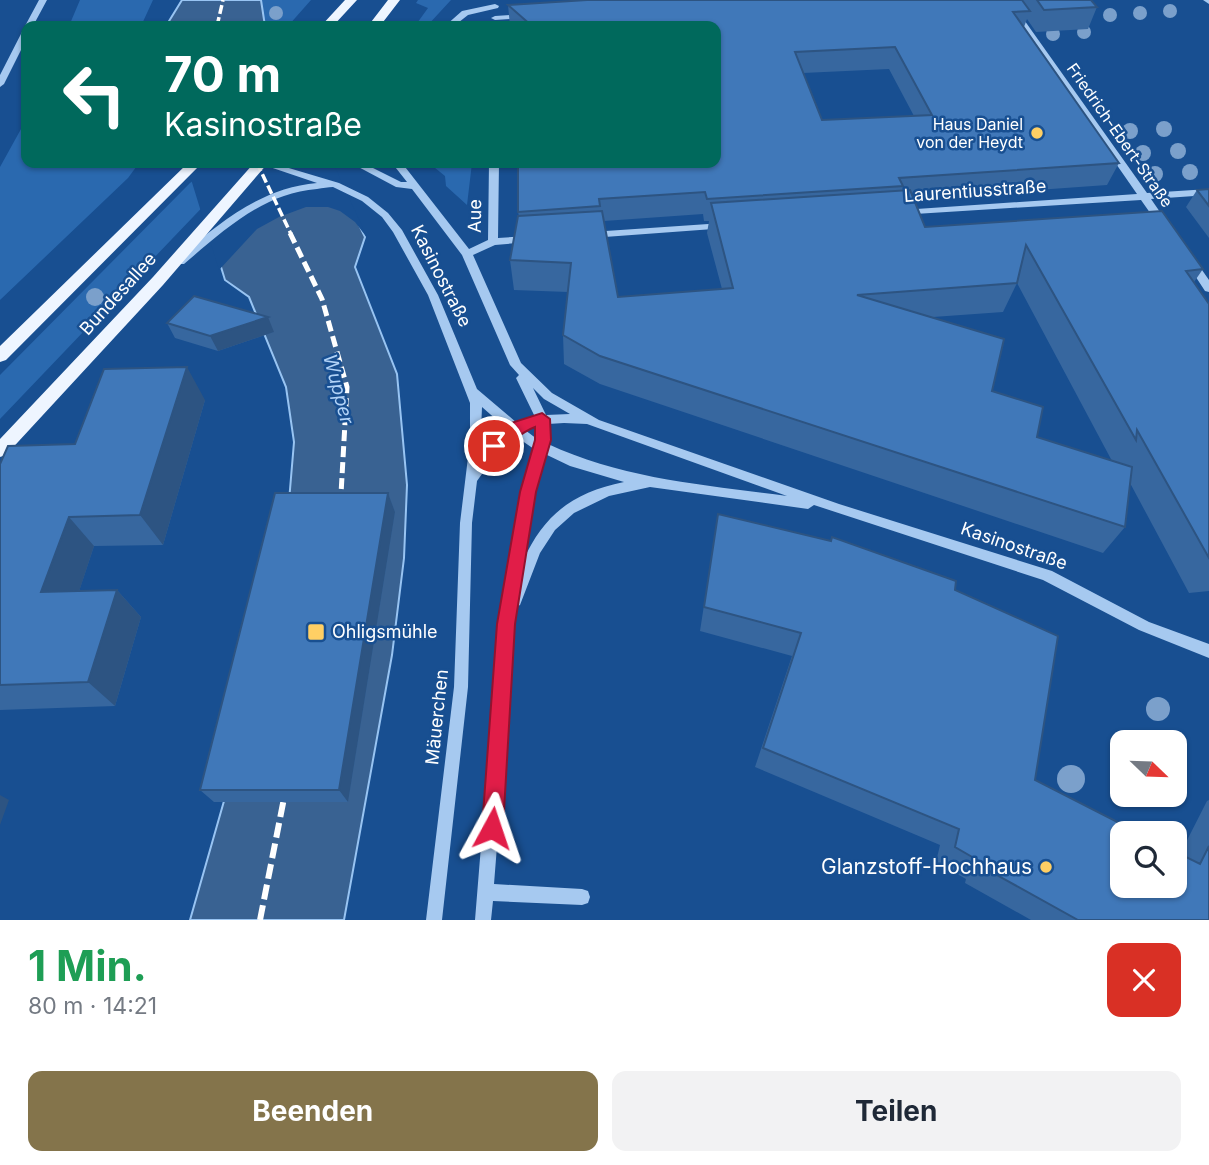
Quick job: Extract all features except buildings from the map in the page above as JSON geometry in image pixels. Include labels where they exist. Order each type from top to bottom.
[{"type":"main road","points":[[332,21],[351,0]]},
{"type":"main road","points":[[378,21],[394,0]]},
{"type":"main road","name":"Bundesallee","points":[[0,356],[190,168]]},
{"type":"main road","name":"Bundesallee","points":[[0,450],[206,231],[258,168]]},
{"type":"street","points":[[32,21],[43,0]]},
{"type":"street","name":"Friedrich-Ebert-Straße","points":[[1006,0],[1168,231]]},
{"type":"street","points":[[456,21],[466,13],[495,3],[495,21]]},
{"type":"street","points":[[502,21],[537,16]]},
{"type":"street","points":[[0,84],[21,42]]},
{"type":"street","name":"Kasinostraße","points":[[278,168],[348,190],[375,206],[397,230],[433,295],[472,392],[541,448],[574,462],[654,483],[707,488],[839,509]]},
{"type":"street","points":[[366,168],[399,185],[416,186]]},
{"type":"street","name":"Kasinostraße","points":[[401,168],[467,254],[516,365],[548,396],[595,423],[839,509],[1047,575],[1144,626],[1209,652]]},
{"type":"street","name":"Aue","points":[[467,254],[493,242],[494,168]]},
{"type":"street","points":[[206,231],[249,207],[293,188],[326,185],[348,190]]},
{"type":"street","name":"Laurentiusstraße","points":[[889,214],[1209,192]]},
{"type":"street","points":[[574,236],[738,225]]},
{"type":"street","points":[[493,242],[546,238]]},
{"type":"street","points":[[1185,254],[1209,288]]},
{"type":"street","points":[[484,920],[506,624],[525,505],[541,448],[542,419],[516,365]]},
{"type":"street","name":"Mäuerchen","points":[[434,920],[461,687],[470,484],[476,441],[472,392]]},
{"type":"street","name":"Kasinostraße","points":[[470,484],[486,456],[514,428],[542,419],[595,423]]},
{"type":"street","points":[[506,624],[530,561],[550,526],[581,503],[626,486],[654,483]]},
{"type":"street","points":[[486,892],[582,897]]},
{"type":"shaded area","points":[[80,0],[153,0],[143,21],[71,21]]},
{"type":"shaded area","points":[[261,0],[311,0],[292,21],[264,21]]},
{"type":"shaded area","points":[[418,0],[451,0],[432,21],[419,21],[428,8],[416,3]]},
{"type":"shaded area","points":[[21,129],[21,168],[135,168],[0,300],[0,167]]},
{"type":"shaded area","points":[[435,168],[471,168],[467,205],[446,186],[445,176]]},
{"type":"shaded area","points":[[236,172],[0,419],[0,375],[190,183],[198,177]]},
{"type":"water","points":[[182,0],[261,0],[264,21],[169,21]]},
{"type":"water","name":"Wupper","points":[[191,168],[331,168],[365,237],[355,267],[397,374],[407,485],[404,558],[392,655],[344,920],[190,920],[228,787],[287,525],[294,442],[286,387],[249,297],[225,280]]},
{"type":"pier","points":[[188,168],[335,168],[368,239],[355,222],[340,211],[328,207],[306,207],[257,229],[219,270]]},
{"type":"railway","points":[[218,21],[223,0]]},
{"type":"railway","points":[[259,168],[291,234]]},
{"type":"railway","points":[[290,233],[322,299],[347,387],[340,512]]},
{"type":"railway","points":[[260,920],[287,783]]},
{"type":"place","name":"Haus Daniel von der Heydt","points":[[1037,133]]},
{"type":"place","name":"Ohligsmühle","points":[[316,632]]},
{"type":"place","name":"Glanzstoff-Hochhaus","points":[[1046,867]]},
{"type":"route","points":[[492,828],[506,624],[528,492],[543,440],[542,419],[514,428],[494,446]]}]
